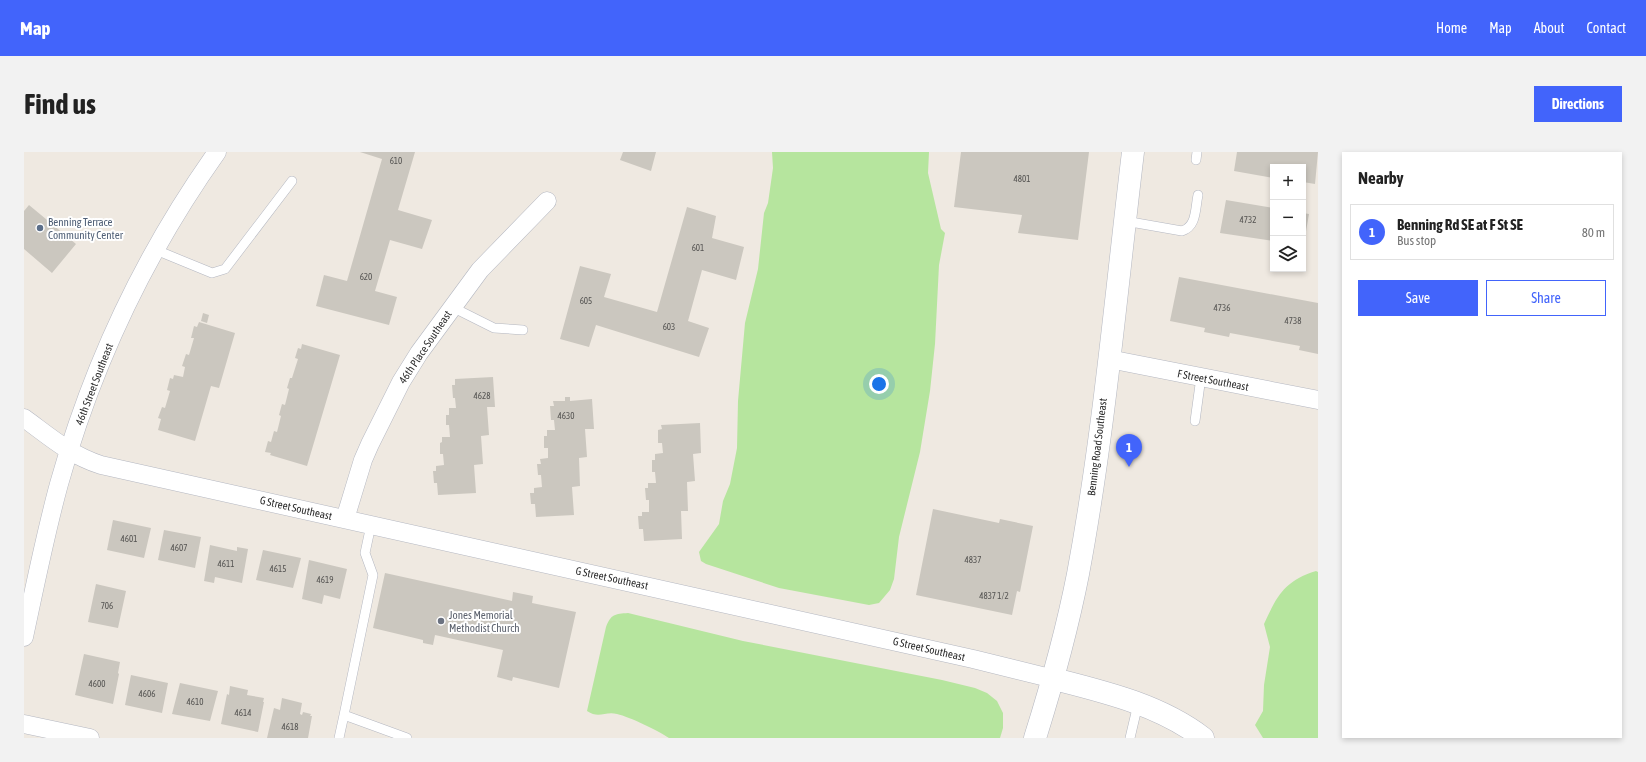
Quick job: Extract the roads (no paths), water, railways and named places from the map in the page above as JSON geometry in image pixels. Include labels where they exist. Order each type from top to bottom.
[{"type":"main road","name":"Benning Road Southeast","points":[[1035,738],[1054,679],[1078,576],[1089,509],[1109,360],[1133,152]]},
{"type":"main road","name":"G Street Southeast","points":[[1054,679],[1089,688],[1155,709],[1176,720],[1203,738]]},
{"type":"street","name":"46th Street Southeast","points":[[24,637],[45,543],[69,451],[106,351],[129,301],[156,250],[184,202],[217,152]]},
{"type":"street","name":"46th Place Southeast","points":[[345,519],[363,460],[385,413],[419,353],[480,270],[547,201]]},
{"type":"street","name":"F Street Southeast","points":[[1109,360],[1318,400]]},
{"type":"street","name":"G Street Southeast","points":[[24,418],[69,451],[84,459],[101,465],[965,657],[1054,679]]},
{"type":"street","points":[[24,724],[90,738]]},
{"type":"lane","points":[[156,250],[212,273],[225,269],[292,181]]},
{"type":"lane","points":[[1125,221],[1182,231],[1193,224],[1198,195]]},
{"type":"lane","points":[[452,308],[494,328],[523,330]]},
{"type":"lane","points":[[1195,421],[1201,377]]},
{"type":"lane","points":[[339,738],[373,575],[365,553],[371,525]]},
{"type":"lane","points":[[1130,738],[1138,704]]},
{"type":"lane","points":[[344,715],[407,738]]},
{"type":"place","name":"Benning Terrace Community Center","points":[[40,228]]},
{"type":"place","name":"Benning Rd SE at F St SE","points":[[1129,467]]},
{"type":"place","name":"Jones Memorial Methodist Church","points":[[441,621]]}]
